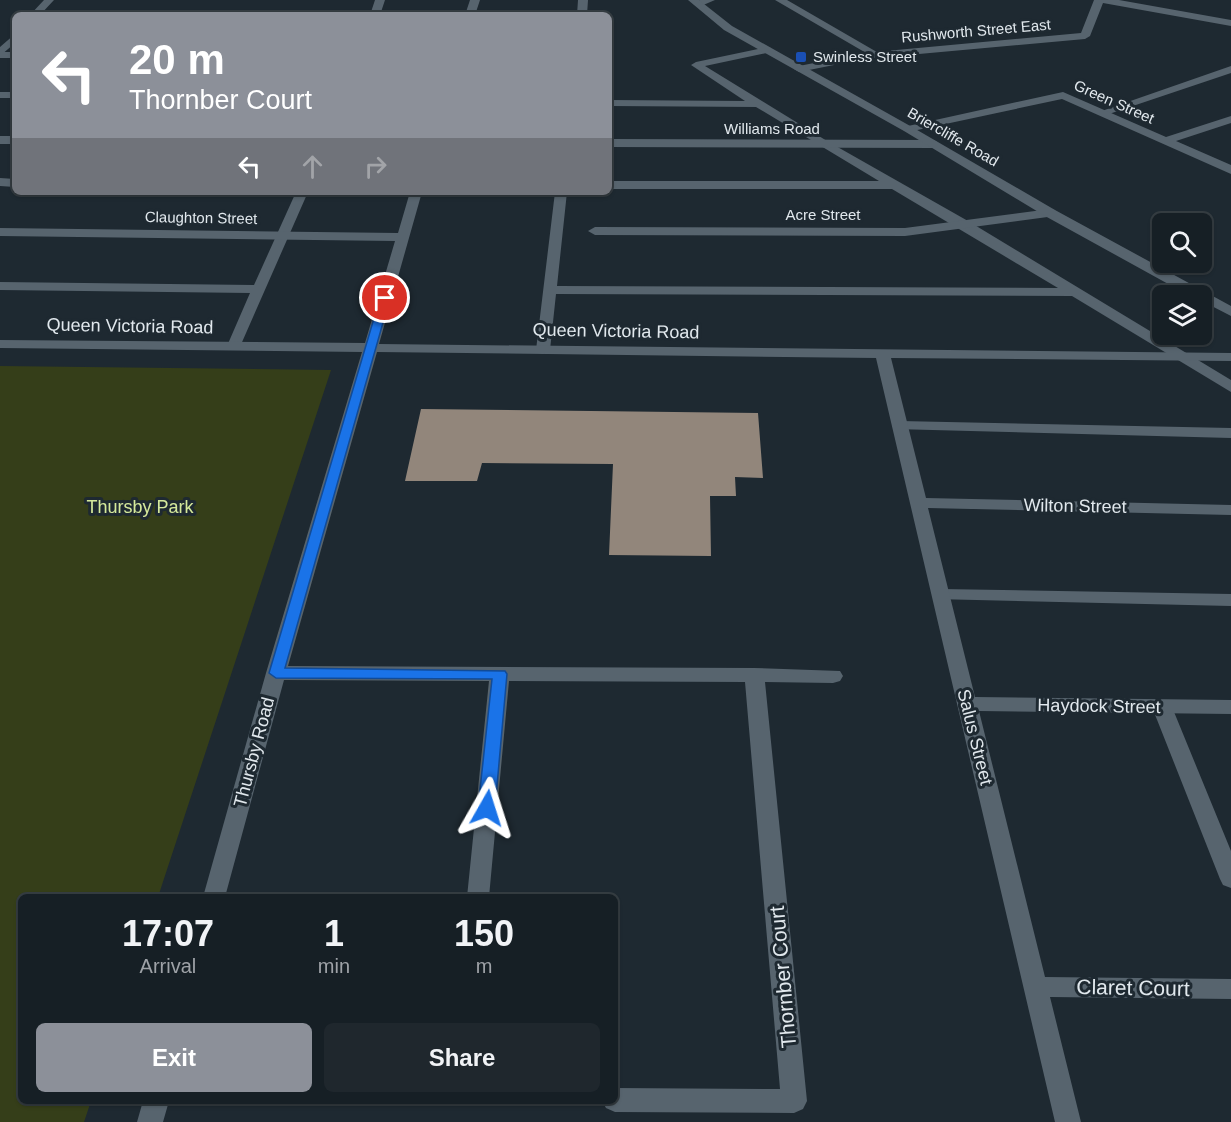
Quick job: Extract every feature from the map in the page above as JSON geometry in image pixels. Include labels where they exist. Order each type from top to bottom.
[{"type":"street","points":[[38,12],[49,0]]},
{"type":"street","points":[[780,0],[877,55]]},
{"type":"street","points":[[1101,0],[1231,23]]},
{"type":"street","name":"Rushworth Street East","points":[[799,69],[877,55],[1085,36],[1101,0]]},
{"type":"street","name":"Briercliffe Road","points":[[700,1],[728,28],[908,129],[1050,213],[1181,285]]},
{"type":"street","points":[[0,54],[12,40]]},
{"type":"street","points":[[767,50],[696,65],[823,144],[963,224],[1231,387]]},
{"type":"street","points":[[1102,112],[1231,69]]},
{"type":"street","name":"Green Street","points":[[908,129],[1063,95],[1231,171]]},
{"type":"street","points":[[612,103],[759,104]]},
{"type":"street","points":[[1164,141],[1228,122]]},
{"type":"street","name":"Williams Road","points":[[612,143],[934,144]]},
{"type":"street","points":[[612,185],[894,185]]},
{"type":"street","points":[[234,346],[301,195]]},
{"type":"street","name":"Thursby Road","points":[[215,894],[276,673],[415,195]]},
{"type":"street","points":[[543,350],[561,195]]},
{"type":"street","name":"Acre Street","points":[[596,231],[905,232],[1050,213]]},
{"type":"street","name":"Claughton Street","points":[[0,232],[402,237]]},
{"type":"street","points":[[0,286],[260,289]]},
{"type":"street","points":[[550,290],[1074,292]]},
{"type":"street","name":"Briercliffe Road","points":[[1212,302],[1231,312]]},
{"type":"street","name":"Queen Victoria Road","points":[[0,344],[1231,357]]},
{"type":"street","name":"Salus Street","points":[[882,353],[1068,1122]]},
{"type":"street","points":[[900,426],[1231,433]]},
{"type":"street","name":"Wilton Street","points":[[918,503],[1231,510]]},
{"type":"street","points":[[940,595],[1231,600]]},
{"type":"street","points":[[276,673],[833,676]]},
{"type":"street","points":[[478,894],[500,674]]},
{"type":"street","name":"Thornber Court","points":[[618,1100],[794,1101],[754,675]]},
{"type":"street","name":"Haydock Street","points":[[967,704],[1231,707]]},
{"type":"street","points":[[1162,706],[1225,847],[1231,879]]},
{"type":"street","name":"Claret Court","points":[[1036,987],[1231,989]]},
{"type":"street","points":[[150,1122],[155,1104]]},
{"type":"green space","name":"Thursby Park","points":[[0,366],[331,370],[159,894],[18,894],[18,1104],[90,1104],[84,1122],[0,1122]]},
{"type":"building","points":[[421,409],[758,413],[763,478],[735,477],[736,496],[710,496],[711,556],[609,555],[613,464],[482,463],[477,481],[405,481]]},
{"type":"place","name":"Swinless Street","points":[[801,57]]},
{"type":"route","points":[[385,298],[276,673],[500,674],[487,808]]}]
